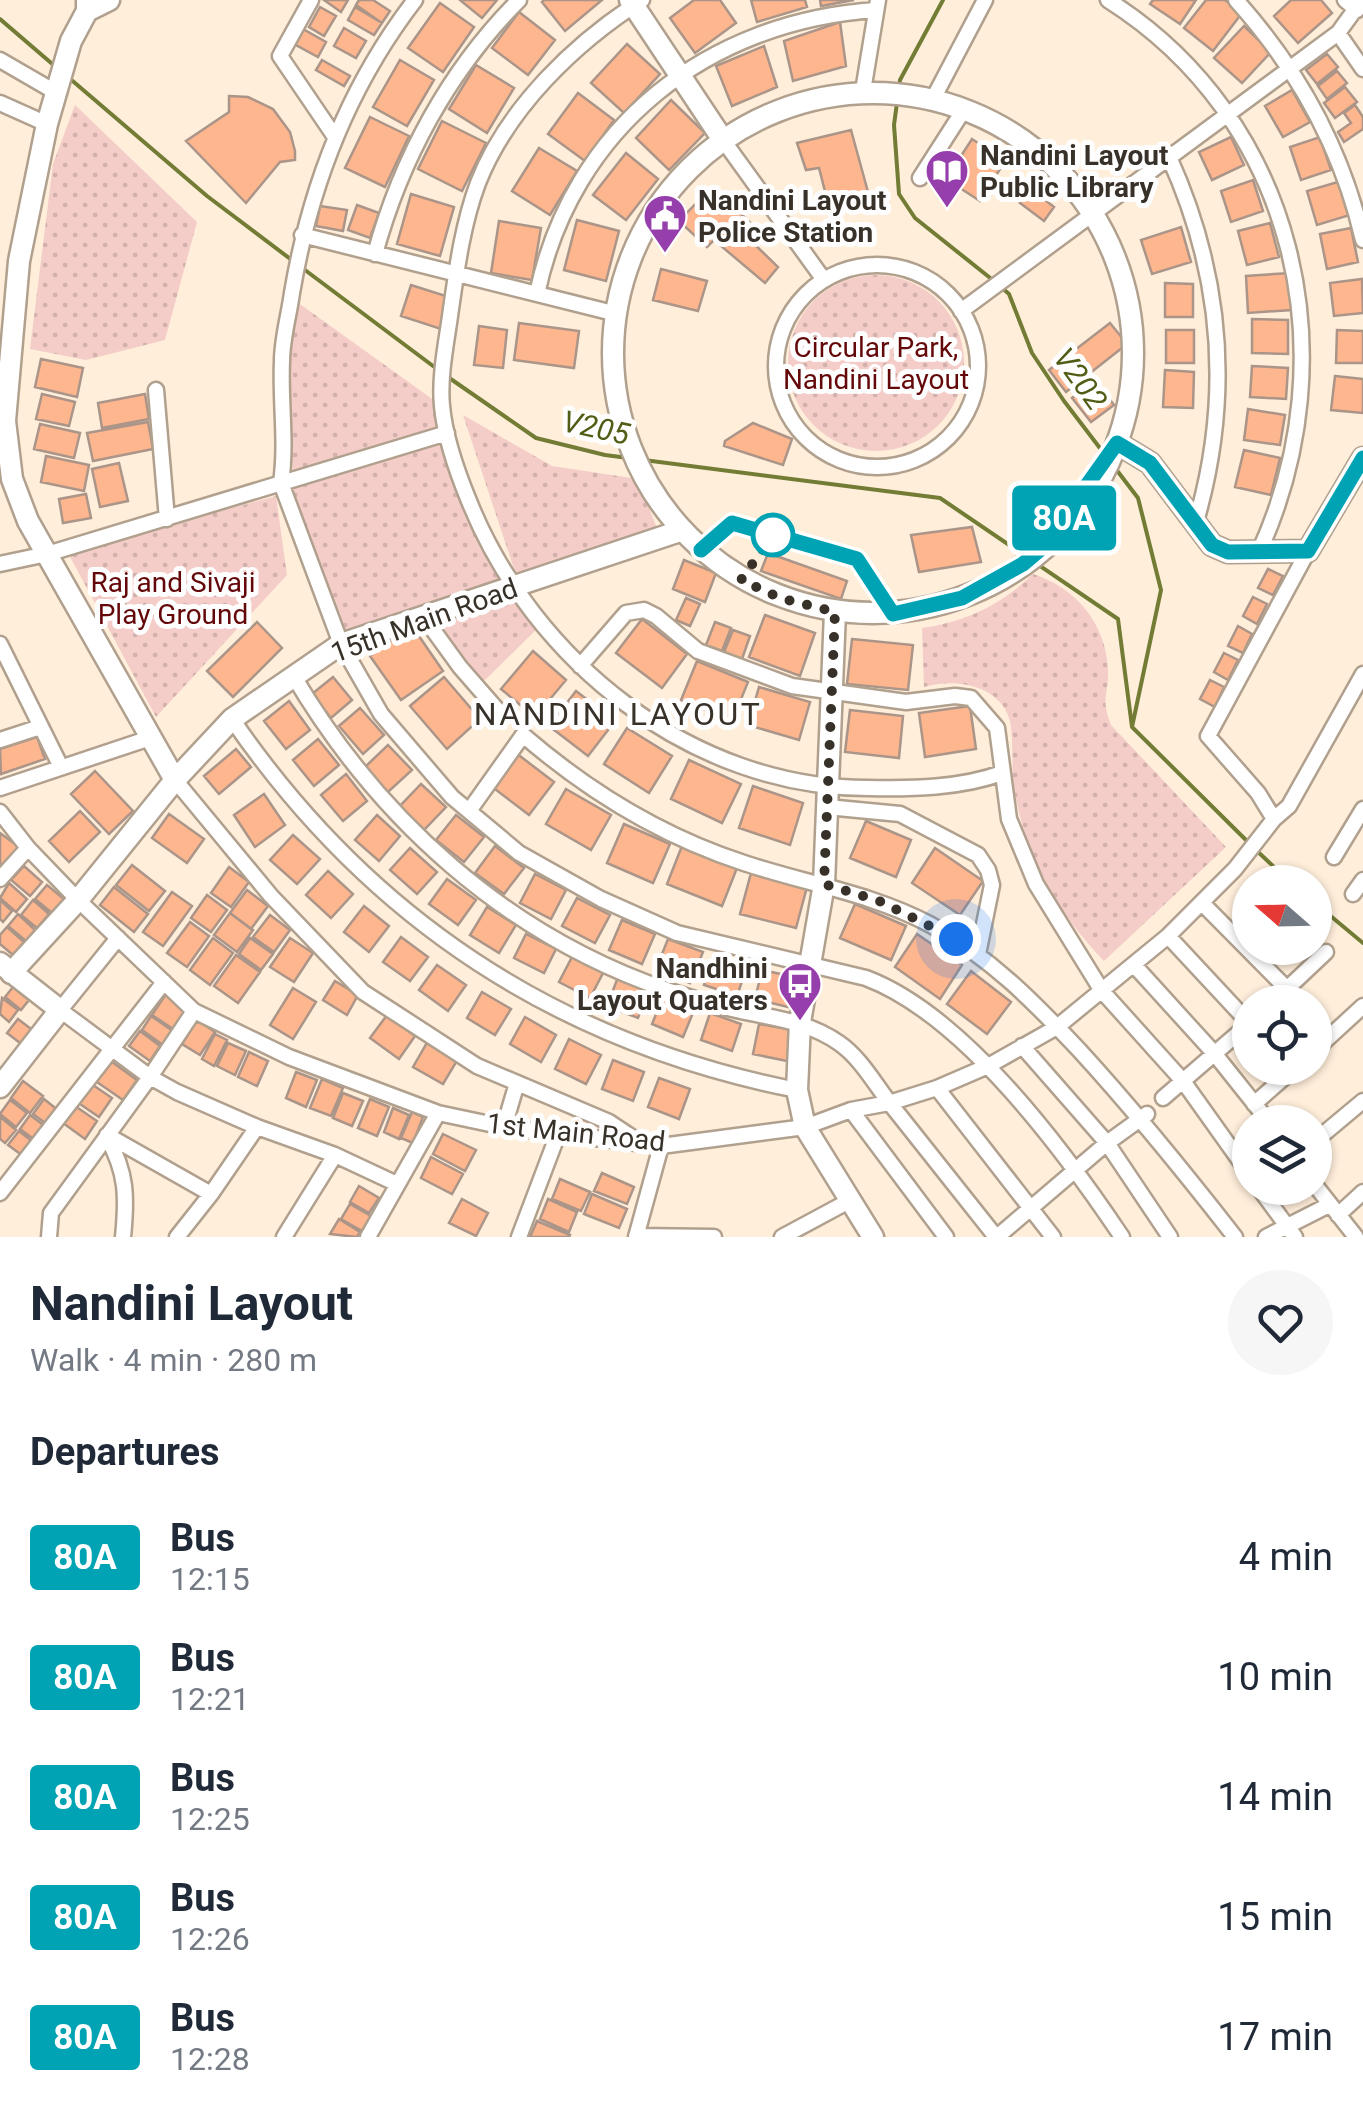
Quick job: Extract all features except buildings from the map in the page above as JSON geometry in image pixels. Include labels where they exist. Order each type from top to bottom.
[{"type":"street","points":[[109,0],[87,6],[71,41],[47,124],[19,261],[5,421],[12,479],[28,521],[175,780],[271,896],[363,992],[477,1066],[609,1122],[642,1144]]},
{"type":"street","points":[[311,0],[280,56],[335,136]]},
{"type":"street","points":[[414,0],[366,74],[335,136],[302,235],[282,358],[285,456],[281,483],[341,644],[381,714],[444,790],[470,812],[519,853],[601,899],[677,933],[811,962],[886,985],[988,1066],[1076,1169],[1122,1237]]},
{"type":"street","points":[[375,254],[404,170],[434,111],[470,56],[519,0]]},
{"type":"street","points":[[933,100],[985,0]]},
{"type":"street","points":[[1108,0],[1164,43],[1227,115],[1255,160],[1278,213],[1294,269],[1302,326],[1303,384],[1296,442],[1281,498],[1259,552]]},
{"type":"street","points":[[1236,0],[1290,68],[1337,157],[1363,240]]},
{"type":"street","points":[[962,310],[1338,33],[1360,5],[1345,0]]},
{"type":"street","points":[[824,280],[723,140],[635,2],[554,72],[506,133],[477,186],[456,274],[443,367],[442,405],[447,434],[474,515],[500,566],[534,616],[580,666],[651,722],[706,752],[828,797],[900,814],[978,855],[992,885],[978,954]]},
{"type":"street","points":[[537,294],[558,225],[584,176],[635,112],[680,75],[722,49],[771,28],[877,5],[863,91]]},
{"type":"street","points":[[1338,33],[1363,69]]},
{"type":"street","points":[[0,60],[61,79]]},
{"type":"street","points":[[863,91],[899,92],[963,110],[1030,149],[1094,213],[1122,263],[1136,319],[1136,382],[1115,447],[1043,547],[983,588],[940,605],[893,614],[835,612],[800,605],[760,590],[723,568],[680,531],[641,471],[617,383],[617,314],[628,270],[650,221],[686,172],[723,140],[758,118],[799,102],[863,91]]},
{"type":"street","points":[[0,103],[47,124]]},
{"type":"street","points":[[920,178],[963,110]]},
{"type":"street","points":[[1170,157],[1191,208],[1207,264],[1219,350],[1215,439],[1195,525]]},
{"type":"street","points":[[302,235],[617,314]]},
{"type":"street","points":[[870,264],[898,266],[925,276],[948,293],[962,310],[976,344],[978,376],[970,406],[954,432],[931,452],[902,464],[872,468],[841,462],[814,446],[794,424],[780,396],[776,365],[781,334],[795,307],[824,280],[870,264]]},
{"type":"street","points":[[156,390],[167,519]]},
{"type":"street","points":[[0,564],[47,554],[447,434]]},
{"type":"street","points":[[1115,447],[1150,463],[1212,545],[1228,552],[1308,551]]},
{"type":"street","points":[[1271,814],[1208,736],[1363,458]]},
{"type":"street","name":"15th Main Road","points":[[4,974],[78,900],[175,780],[232,719],[293,675],[341,644],[680,531]]},
{"type":"street","points":[[580,666],[626,612],[644,610],[698,651],[792,686],[906,702],[972,698],[997,728],[1009,819],[1036,884],[1102,991],[1182,1081],[1232,1150]]},
{"type":"street","points":[[835,612],[824,884],[800,1022],[798,1090],[806,1127],[873,1237]]},
{"type":"street","points":[[423,616],[501,714]]},
{"type":"street","points":[[0,644],[7,674],[62,767]]},
{"type":"street","name":"1st Main Road","points":[[0,812],[78,900],[194,1011],[289,1057],[438,1114],[504,1127],[661,1146],[806,1127],[851,1110],[889,1103],[988,1066],[1057,1027],[1168,936],[1235,869],[1271,814],[1288,806],[1363,674]]},
{"type":"street","points":[[293,675],[330,735],[398,816],[449,864],[505,908],[566,945],[662,988],[730,1008],[800,1022],[850,1052],[1002,1236],[1076,1169],[1144,1116]]},
{"type":"street","points":[[232,719],[280,785],[334,846],[393,902],[469,959],[564,1014],[639,1047],[717,1073],[798,1090]]},
{"type":"street","points":[[0,740],[40,727]]},
{"type":"street","points":[[470,812],[523,735],[602,796],[662,830],[744,863],[824,884],[906,912],[978,954],[1020,988],[1144,1116],[1235,1237]]},
{"type":"street","points":[[0,788],[150,738]]},
{"type":"street","points":[[828,797],[979,780],[1002,773]]},
{"type":"street","points":[[1334,857],[1363,809]]},
{"type":"street","points":[[0,880],[28,848]]},
{"type":"street","points":[[1354,894],[1363,880]]},
{"type":"street","points":[[1202,903],[1284,985]]},
{"type":"street","points":[[1168,936],[1232,1004]]},
{"type":"street","points":[[0,1087],[118,938]]},
{"type":"street","points":[[1134,965],[1254,1104],[1276,1085]]},
{"type":"street","points":[[1292,985],[1313,965]]},
{"type":"street","points":[[4,974],[150,1077],[257,1127],[335,1155],[396,1184]]},
{"type":"street","points":[[0,1193],[164,982]]},
{"type":"street","points":[[1332,1034],[1363,1006]]},
{"type":"street","points":[[49,1237],[51,1213],[194,1011]]},
{"type":"street","points":[[1164,1098],[1232,1038]]},
{"type":"street","points":[[1022,1046],[1107,1143],[1170,1237]]},
{"type":"street","points":[[504,1127],[518,1082]]},
{"type":"street","points":[[937,1088],[1053,1237]]},
{"type":"street","points":[[1332,1127],[1363,1101]]},
{"type":"street","points":[[851,1110],[946,1237]]},
{"type":"street","points":[[368,1237],[438,1114]]},
{"type":"street","points":[[178,1237],[257,1127]]},
{"type":"street","points":[[519,1237],[558,1134]]},
{"type":"street","points":[[107,1136],[210,1194]]},
{"type":"street","points":[[107,1136],[125,1179],[123,1237]]},
{"type":"street","points":[[661,1146],[636,1237],[714,1237]]},
{"type":"street","points":[[284,1237],[335,1155]]},
{"type":"street","points":[[1266,1237],[1291,1232],[1363,1192]]},
{"type":"street","points":[[782,1237],[849,1200]]},
{"type":"street","points":[[1271,1205],[1291,1232]]},
{"type":"street","points":[[1329,1205],[1356,1237]]},
{"type":"green space","points":[[75,105],[197,222],[165,340],[86,360],[30,349],[53,164]]},
{"type":"green space","name":"Circular Park, Nandini Layout","points":[[876,275],[910,282],[938,301],[957,329],[964,363],[957,397],[938,425],[910,444],[876,451],[842,444],[814,425],[795,397],[788,363],[795,329],[814,301],[842,282]]},
{"type":"green space","points":[[297,302],[435,401],[441,429],[293,476],[287,363]]},
{"type":"green space","points":[[463,415],[552,466],[638,479],[658,531],[519,584]]},
{"type":"green space","points":[[447,439],[470,519],[488,555],[513,589],[341,639],[289,486]]},
{"type":"green space","name":"Raj and Sivaji Play Ground","points":[[276,496],[287,575],[156,717],[68,553]]},
{"type":"green space","points":[[1033,574],[1063,588],[1095,623],[1106,653],[1105,702],[1111,725],[1226,847],[1104,961],[1072,923],[1034,859],[1019,812],[1011,724],[1003,707],[973,686],[948,683],[924,687],[922,628],[982,610]]},
{"type":"green space","points":[[511,599],[539,627],[482,683],[436,623]]},
{"type":"waterway","name":"V202","points":[[943,0],[900,80],[894,125],[899,194],[915,218],[994,281]]},
{"type":"waterway","name":"V205","points":[[0,19],[57,68]]},
{"type":"waterway","name":"V205","points":[[68,77],[207,196],[293,261]]},
{"type":"waterway","name":"V205","points":[[301,267],[437,369]]},
{"type":"waterway","name":"V202","points":[[1001,287],[1009,294],[1032,353],[1138,498],[1161,590],[1132,727],[1250,844]]},
{"type":"waterway","name":"V205","points":[[445,375],[536,438],[605,455],[940,498],[1118,619],[1132,727]]},
{"type":"waterway","name":"V202","points":[[1257,851],[1272,865]]},
{"type":"waterway","name":"V202","points":[[1332,917],[1363,943]]},
{"type":"bus line","name":"80A","points":[[701,550],[732,523],[857,559],[893,614],[962,598],[1023,564],[1043,547],[1117,443],[1150,463],[1212,545],[1228,552],[1308,551],[1363,458]]},
{"type":"place","name":"Nandini Layout Public Library","points":[[947,209]]},
{"type":"place","name":"Nandini Layout Police Station","points":[[665,254]]},
{"type":"place","name":"Nandhini Layout Quaters","points":[[800,1022]]},
{"type":"district","name":"NANDINI LAYOUT","points":[[618,714]]},
{"type":"route","points":[[773,535],[741,580],[800,605],[835,612],[824,884],[906,912],[956,939]]}]
